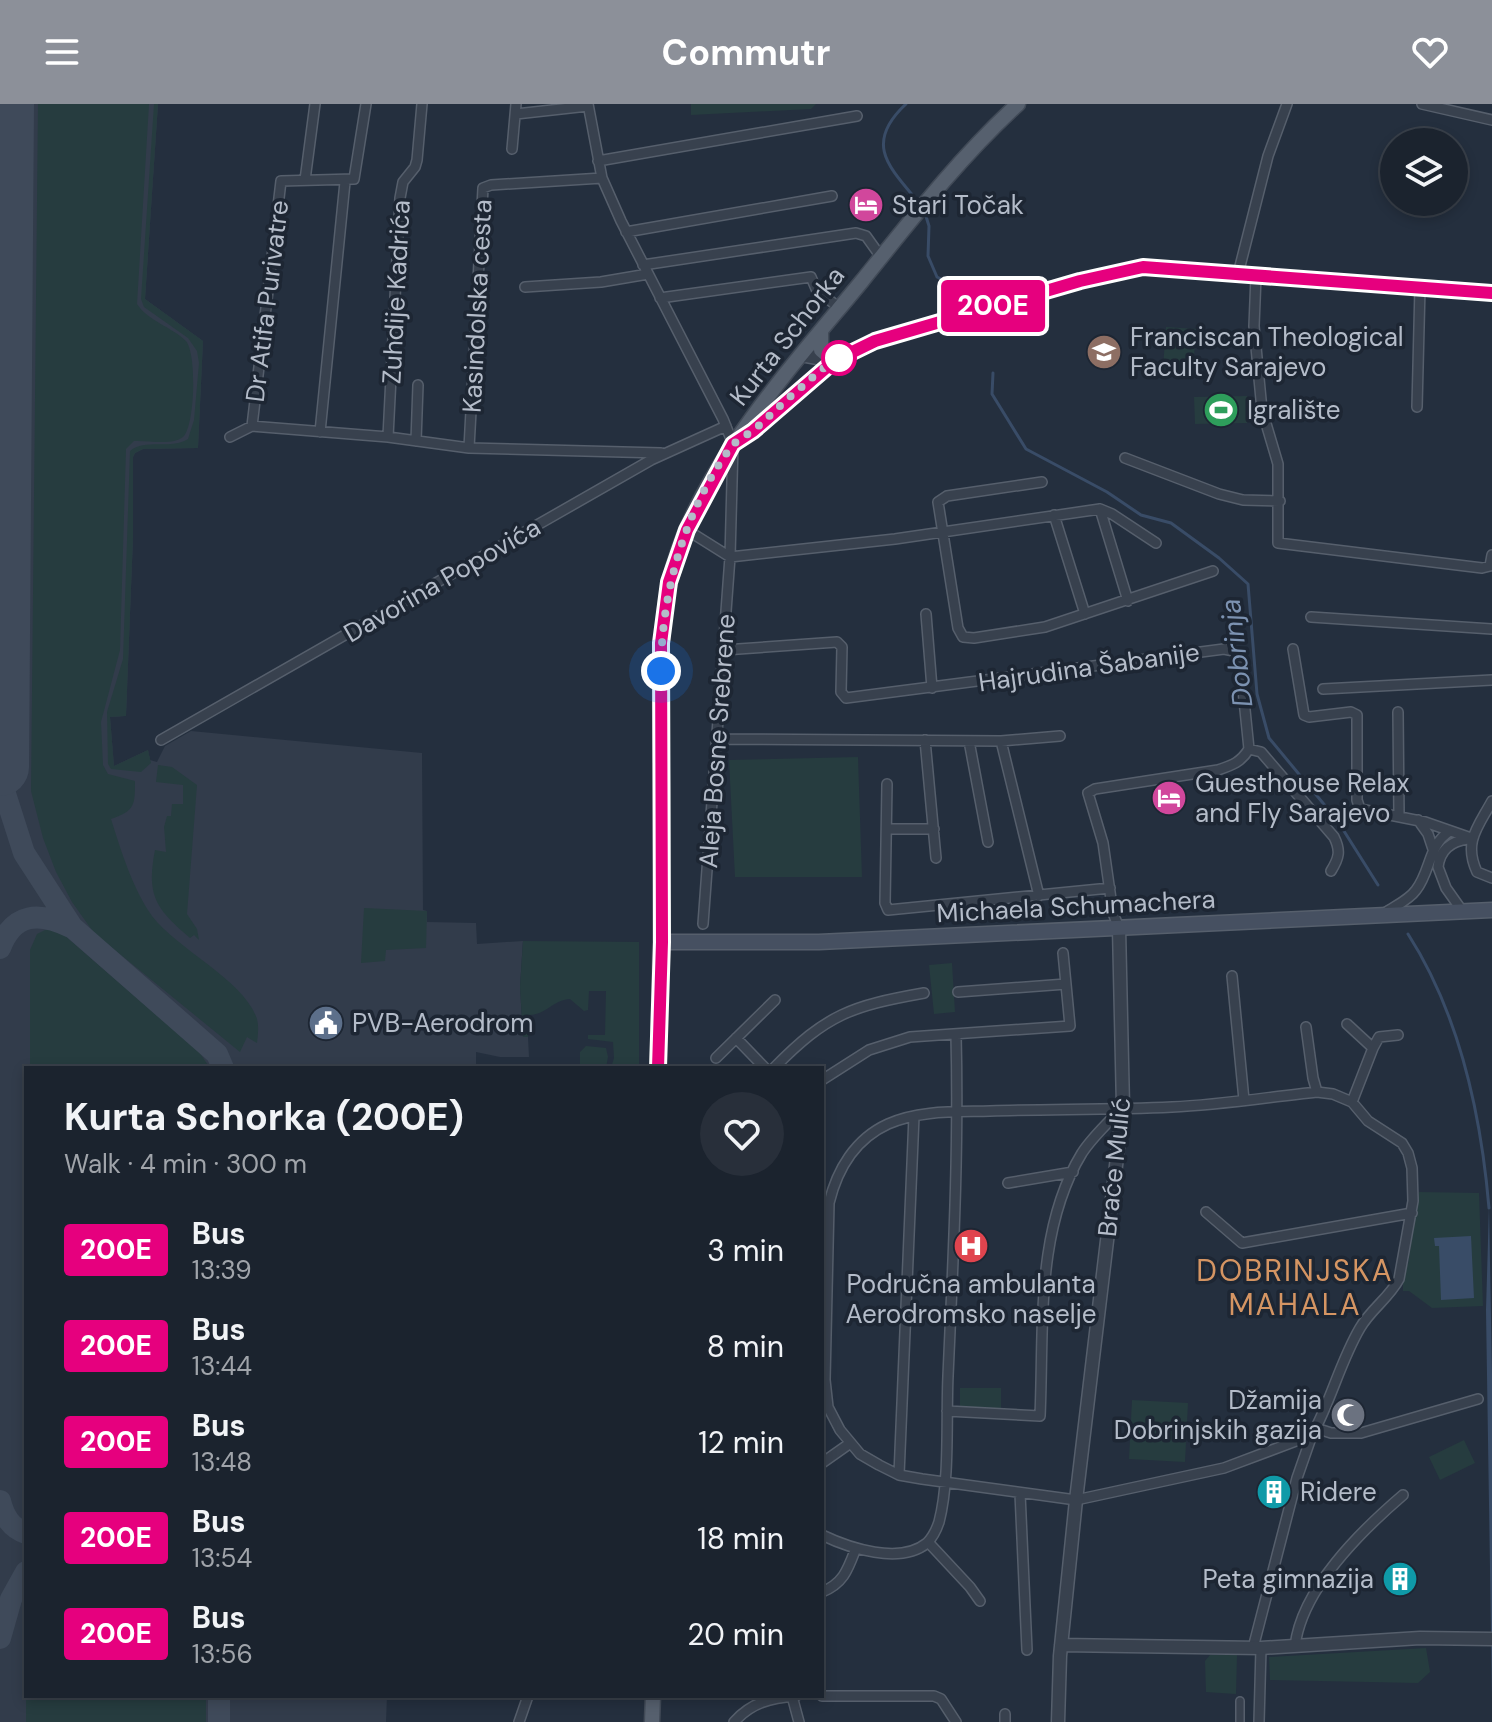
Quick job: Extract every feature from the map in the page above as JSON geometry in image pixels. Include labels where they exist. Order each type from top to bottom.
[{"type":"main road","name":"Kurta Schorka","points":[[658,1066],[662,942],[661,643],[669,582],[687,530],[733,444],[801,355],[938,189],[1018,104]]},
{"type":"main road","points":[[821,331],[821,350],[834,361]]},
{"type":"main road","name":"Michaela Schumachera","points":[[662,942],[819,942],[1492,910]]},
{"type":"main road","points":[[652,1722],[653,1698]]},
{"type":"street","name":"Dr Atifa Purivatre","points":[[252,426],[281,181],[305,180],[315,104]]},
{"type":"street","points":[[305,180],[345,182],[356,177],[366,104]]},
{"type":"street","name":"Zuhdije Kadrića","points":[[388,437],[400,198],[403,182],[417,160],[422,104]]},
{"type":"street","points":[[1238,274],[1268,156],[1287,104]]},
{"type":"street","points":[[1422,104],[1492,120]]},
{"type":"street","points":[[512,149],[516,109],[588,105],[602,178],[733,444],[753,431],[834,361],[875,341],[1106,274],[1143,267],[1492,294]]},
{"type":"street","points":[[598,161],[857,116]]},
{"type":"street","name":"Kasindolska cesta","points":[[469,448],[483,188],[602,178]]},
{"type":"street","points":[[320,432],[345,182]]},
{"type":"street","points":[[626,232],[832,196]]},
{"type":"street","points":[[525,287],[601,282],[646,270],[856,233],[866,236],[881,257]]},
{"type":"street","points":[[1256,276],[1254,326],[1257,366],[1265,424],[1278,464],[1278,543],[1482,568],[1490,566],[1492,555]]},
{"type":"street","points":[[660,298],[811,277],[815,280],[817,291],[840,308]]},
{"type":"street","points":[[1417,407],[1420,287]]},
{"type":"street","points":[[801,355],[834,361]]},
{"type":"street","points":[[416,441],[418,385]]},
{"type":"street","name":"Dr Atifa Purivatre","points":[[230,437],[252,426],[388,437],[469,448],[665,453]]},
{"type":"street","name":"Davorina Popovića","points":[[161,740],[665,453],[726,426]]},
{"type":"street","name":"Aleja Bosne Srebrene","points":[[703,924],[730,557],[733,444]]},
{"type":"street","points":[[1125,458],[1219,494],[1243,500],[1280,501]]},
{"type":"street","points":[[1042,482],[943,498],[937,505],[958,628],[963,637],[1045,627],[1213,571]]},
{"type":"street","points":[[687,530],[730,557],[1100,509],[1156,543]]},
{"type":"street","points":[[1100,509],[1128,601]]},
{"type":"street","points":[[1054,515],[1085,614]]},
{"type":"street","points":[[926,614],[932,688]]},
{"type":"street","points":[[1311,617],[1492,629]]},
{"type":"street","name":"Hajrudina Šabanije","points":[[724,650],[837,642],[842,647],[841,692],[844,697],[1230,650],[1240,661],[1249,749]]},
{"type":"street","points":[[1293,649],[1304,715],[1351,712],[1357,715],[1357,800],[1360,809],[1418,820],[1471,838]]},
{"type":"street","points":[[1323,689],[1492,680]]},
{"type":"street","points":[[1398,712],[1399,816]]},
{"type":"street","points":[[718,739],[1001,741],[1060,736]]},
{"type":"street","points":[[925,740],[936,858]]},
{"type":"street","points":[[969,741],[988,842]]},
{"type":"street","points":[[1001,741],[1039,896]]},
{"type":"street","points":[[1119,928],[1113,913],[1103,843],[1088,800],[1091,791],[1218,770],[1233,765],[1249,749],[1261,752],[1334,837],[1339,855],[1331,871]]},
{"type":"street","points":[[887,784],[885,903],[888,910],[1110,888]]},
{"type":"street","points":[[1492,801],[1471,838],[1477,872],[1492,878]]},
{"type":"street","points":[[1418,820],[1428,834],[1433,850]]},
{"type":"street","points":[[888,829],[934,829]]},
{"type":"street","points":[[1450,831],[1439,860],[1440,876],[1463,912]]},
{"type":"street","points":[[1380,916],[1413,894],[1440,838],[1450,831]]},
{"type":"street","points":[[1445,849],[1453,842],[1471,838]]},
{"type":"street","name":"Braće Mulić","points":[[1058,1722],[1061,1645],[1076,1500],[1123,1107],[1119,928]]},
{"type":"street","points":[[824,1079],[860,1054],[910,1037],[1070,1026],[1063,953]]},
{"type":"street","points":[[1232,976],[1244,1100]]},
{"type":"street","points":[[958,992],[1066,984]]},
{"type":"street","points":[[776,1066],[797,1044],[838,1015],[880,1001],[924,993]]},
{"type":"street","points":[[716,1058],[775,1000]]},
{"type":"street","points":[[1347,1024],[1373,1048]]},
{"type":"street","points":[[1306,1027],[1317,1092]]},
{"type":"street","points":[[824,1536],[856,1548],[904,1552],[928,1542],[939,1521],[944,1482],[958,1112],[956,1035]]},
{"type":"street","points":[[1352,1102],[1379,1037],[1398,1035]]},
{"type":"street","points":[[736,1038],[763,1066]]},
{"type":"street","points":[[1259,1722],[1257,1648],[1297,1478],[1314,1432],[1345,1355],[1363,1323],[1393,1291],[1399,1279],[1412,1213],[1412,1168],[1402,1143],[1368,1121],[1352,1102],[1333,1094],[1317,1092],[1172,1107],[958,1112],[913,1116],[886,1125],[861,1142],[844,1164],[832,1186],[829,1203],[825,1380],[828,1407],[849,1444],[860,1454],[899,1475],[1076,1500],[1224,1468],[1314,1432],[1361,1433],[1478,1399]]},
{"type":"street","points":[[947,1411],[1040,1416],[1046,1269],[1054,1218],[1084,1151],[1123,1107]]},
{"type":"street","points":[[899,1475],[913,1116]]},
{"type":"street","points":[[1008,1183],[1073,1172]]},
{"type":"street","points":[[1206,1212],[1242,1243],[1412,1213]]},
{"type":"street","points":[[824,1462],[849,1444]]},
{"type":"street","points":[[1020,1493],[1027,1650]]},
{"type":"street","points":[[1295,1646],[1296,1635],[1310,1605],[1340,1556],[1364,1529],[1403,1495]]},
{"type":"street","points":[[928,1542],[980,1601]]},
{"type":"street","points":[[824,1591],[838,1585],[847,1574],[856,1548]]},
{"type":"street","points":[[1061,1645],[1257,1648],[1420,1638],[1492,1639]]},
{"type":"street","points":[[824,1696],[934,1696],[941,1699],[956,1722]]},
{"type":"street","points":[[519,1722],[527,1698]]},
{"type":"street","points":[[734,1722],[756,1704],[784,1698]]},
{"type":"street","points":[[794,1698],[799,1722]]},
{"type":"street","points":[[1240,1701],[1240,1722]]},
{"type":"shaded area","points":[[0,104],[158,104],[145,299],[203,341],[198,448],[143,449],[133,457],[126,716],[110,717],[114,766],[148,750],[150,760],[157,762],[165,746],[191,731],[422,753],[423,910],[427,911],[427,922],[476,923],[477,944],[523,941],[520,987],[523,1036],[528,1037],[529,1057],[500,1057],[476,1052],[476,1066],[24,1066],[24,1698],[387,1698],[386,1722],[0,1722]]},
{"type":"green space","points":[[38,104],[149,104],[137,304],[147,315],[186,341],[190,348],[192,405],[183,437],[166,442],[134,441],[126,449],[120,650],[101,722],[103,765],[108,774],[135,781],[132,806],[111,819],[128,869],[145,905],[177,941],[239,992],[257,1019],[257,1043],[247,1037],[240,1052],[94,933],[56,872],[31,791]]},
{"type":"green space","points":[[154,104],[158,104],[145,299],[203,341],[198,448],[143,449],[133,457],[126,716],[110,717],[114,766],[148,750],[151,763],[141,772],[111,769],[108,764],[107,712],[123,659],[130,451],[143,445],[173,444],[188,439],[194,420],[199,363],[197,351],[188,338],[144,307],[141,299]]},
{"type":"green space","points":[[691,104],[816,104],[811,109],[691,115]]},
{"type":"green space","points":[[1166,327],[1196,329],[1193,371],[1163,368]]},
{"type":"green space","name":"Igralište","points":[[1247,396],[1247,423],[1195,424],[1194,397]]},
{"type":"green space","points":[[858,757],[862,877],[735,877],[729,760]]},
{"type":"green space","points":[[158,765],[172,767],[197,785],[187,914],[197,929],[199,940],[194,935],[190,938],[169,918],[153,890],[155,850],[166,852],[164,827],[167,816],[171,816],[172,804],[183,804],[183,785],[156,782]]},
{"type":"green space","points":[[364,908],[427,911],[426,948],[386,950],[385,961],[361,963]]},
{"type":"green space","points":[[54,930],[63,934],[199,1052],[209,1066],[30,1066],[30,950],[37,934]]},
{"type":"green space","points":[[523,941],[639,942],[639,1066],[612,1066],[613,1042],[588,1039],[588,1035],[605,1035],[606,991],[589,991],[588,1010],[584,1011],[570,999],[530,1015],[528,1037],[523,1037],[520,987]]},
{"type":"green space","points":[[952,963],[955,1012],[934,1014],[929,965]]},
{"type":"green space","points":[[586,1046],[606,1048],[606,1066],[580,1066],[580,1052]]},
{"type":"green space","points":[[1419,1192],[1479,1193],[1483,1306],[1432,1308],[1409,1291],[1403,1291],[1403,1273],[1408,1264]]},
{"type":"green space","points":[[960,1388],[1001,1388],[1001,1410],[960,1408]]},
{"type":"green space","points":[[1132,1400],[1188,1403],[1185,1462],[1129,1459]]},
{"type":"green space","points":[[1464,1440],[1475,1463],[1440,1480],[1429,1457]]},
{"type":"green space","points":[[1426,1648],[1430,1672],[1418,1683],[1270,1680],[1269,1657]]},
{"type":"green space","points":[[1210,1655],[1237,1655],[1236,1694],[1206,1692],[1205,1661]]},
{"type":"green space","points":[[26,1698],[206,1698],[206,1722],[26,1722]]},
{"type":"water","points":[[1489,1206],[1492,1374],[1492,1699],[1486,1310]]},
{"type":"water","points":[[1471,1236],[1474,1298],[1441,1300],[1439,1246],[1435,1246],[1434,1238]]},
{"type":"waterway","name":"Dobrinja","points":[[906,104],[893,118],[883,143],[891,167],[920,204]]},
{"type":"waterway","name":"Dobrinja","points":[[924,210],[929,226],[928,256],[937,277],[959,288],[968,298]]},
{"type":"waterway","name":"Dobrinja","points":[[993,373],[992,394],[1026,449],[1107,492],[1141,515],[1171,523],[1248,584],[1257,694],[1269,738],[1337,820],[1378,885]]},
{"type":"waterway","name":"Dobrinja","points":[[1408,934],[1441,998],[1465,1066],[1474,1101],[1489,1208]]},
{"type":"taxiway","points":[[0,778],[24,853],[72,927],[217,1054],[222,1066]]},
{"type":"taxiway","points":[[0,948],[12,927],[29,918],[48,919],[71,927]]},
{"type":"taxiway","points":[[0,1501],[9,1521],[24,1532]]},
{"type":"taxiway","points":[[0,1638],[11,1599],[24,1576]]},
{"type":"taxiway","points":[[219,1698],[219,1722]]},
{"type":"runway","points":[[0,767],[5,104]]},
{"type":"bus line","name":"200E","points":[[658,1066],[662,942],[661,643],[669,582],[687,530],[733,444],[753,431],[834,361],[859,348],[1106,274],[1143,267],[1492,293]]},
{"type":"place","name":"Stari Točak","points":[[866,205]]},
{"type":"place","name":"Franciscan Theological Faculty Sarajevo","points":[[1104,352]]},
{"type":"place","name":"Igralište","points":[[1221,410]]},
{"type":"place","name":"Guesthouse Relax and Fly Sarajevo","points":[[1169,798]]},
{"type":"place","name":"PVB-Aerodrom","points":[[326,1023]]},
{"type":"place","name":"Područna ambulanta Aerodromsko naselje","points":[[971,1246]]},
{"type":"place","name":"Džamija Dobrinjskih gazija","points":[[1348,1415]]},
{"type":"place","name":"Ridere","points":[[1274,1492]]},
{"type":"place","name":"Peta gimnazija","points":[[1400,1579]]},
{"type":"district","name":"DOBRINJSKA MAHALA","points":[[1295,1288]]},
{"type":"route","points":[[661,671],[661,643],[669,582],[687,530],[708,486],[733,444],[753,431],[839,358]]}]
